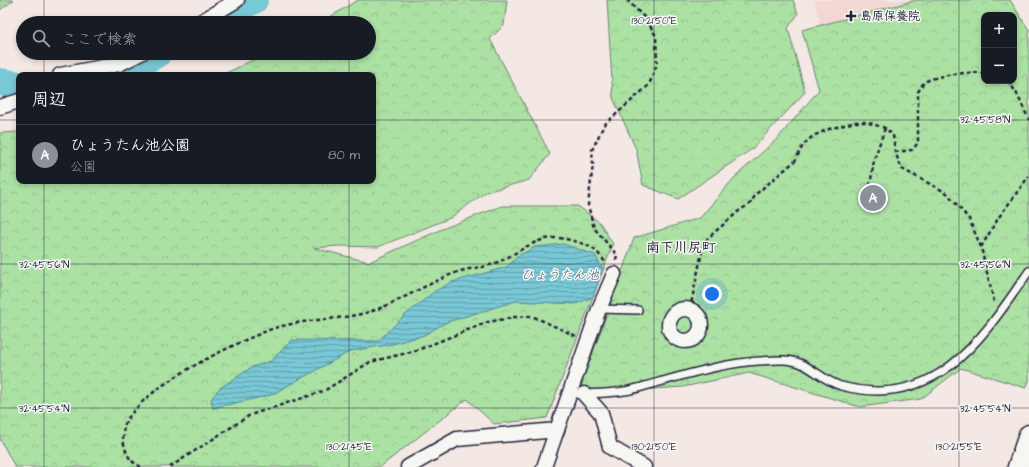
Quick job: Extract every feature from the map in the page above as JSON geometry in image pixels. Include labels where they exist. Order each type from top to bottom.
[{"type":"street","points":[[211,16],[237,0]]},
{"type":"street","points":[[76,72],[119,64],[127,60]]},
{"type":"street","points":[[0,107],[16,102]]},
{"type":"street","points":[[544,467],[587,342],[614,274]]},
{"type":"street","points":[[584,394],[601,413],[610,447],[644,467]]},
{"type":"street","points":[[408,467],[457,438],[557,430]]},
{"type":"street","points":[[1018,467],[1029,435]]},
{"type":"lane","points":[[569,394],[625,391],[709,369],[745,362],[774,360],[803,364],[840,386],[863,390],[893,390],[914,386],[939,374],[964,356],[974,346],[1029,271]]},
{"type":"lane","points":[[599,309],[638,310]]},
{"type":"path","points":[[614,274],[617,255],[594,228],[588,205],[593,164],[592,150],[604,125],[649,85],[657,64],[656,36],[646,19],[627,0]]},
{"type":"path","points":[[895,152],[912,150],[918,143],[918,92],[924,82],[950,74],[981,73]]},
{"type":"path","points":[[1010,84],[1016,92],[1029,120]]},
{"type":"path","points":[[690,309],[703,247],[708,238],[740,210],[750,204],[756,194],[795,161],[803,145],[813,136],[829,129],[855,122],[866,122],[885,128],[893,135],[895,152],[902,169],[947,193],[968,219],[981,247],[997,316]]},
{"type":"path","points":[[869,193],[874,160],[885,128]]},
{"type":"path","points":[[981,247],[999,217],[1029,176]]},
{"type":"path","points":[[141,467],[131,460],[123,435],[126,421],[136,408],[155,391],[180,375],[226,349],[269,330],[295,322],[359,315],[377,309],[462,271],[493,264],[534,242],[554,237],[572,240],[593,249],[614,274]]},
{"type":"path","points":[[170,467],[250,415],[324,391],[370,362],[416,351],[488,322],[514,317],[532,316],[546,321],[587,342]]},
{"type":"shaded area","name":"島原保養院","points":[[814,0],[945,0],[822,32]]},
{"type":"green space","points":[[0,0],[14,0],[0,10]]},
{"type":"green space","points":[[358,0],[507,0],[504,25],[490,39],[550,154],[529,180],[486,192],[450,218],[378,247],[339,246],[314,248],[369,262],[442,229],[502,206],[578,206],[600,223],[613,244],[547,418],[494,424],[467,399],[380,467],[15,467],[0,439],[0,133],[16,132],[16,184],[376,184],[376,72],[228,72],[253,60],[376,60],[376,16],[332,16]]},
{"type":"green space","points":[[607,0],[793,0],[798,14],[788,28],[805,92],[752,149],[678,199],[643,185],[636,149],[613,98]]},
{"type":"green space","points":[[917,0],[1010,0],[1029,30],[1029,381],[1026,388],[961,368],[921,399],[860,407],[749,373],[683,387],[578,394],[634,238],[700,218],[734,178],[778,138],[819,90],[802,30]]},
{"type":"water","name":"ひょうたん池","points":[[563,244],[595,255],[603,269],[593,297],[576,304],[516,301],[447,322],[424,335],[393,344],[351,351],[271,395],[213,408],[211,399],[220,388],[252,367],[271,361],[292,340],[378,341],[404,316],[435,291],[452,282],[507,267],[519,255],[536,247]]},
{"type":"waterway","points":[[225,16],[254,0]]},
{"type":"waterway","points":[[124,72],[145,60]]},
{"type":"waterway","points":[[0,82],[16,85]]},
{"type":"place","name":"島原保養院","points":[[851,16]]},
{"type":"place","name":"ひょうたん池公園","points":[[873,198]]},
{"type":"district","name":"南下川尻町","points":[[681,247]]}]
